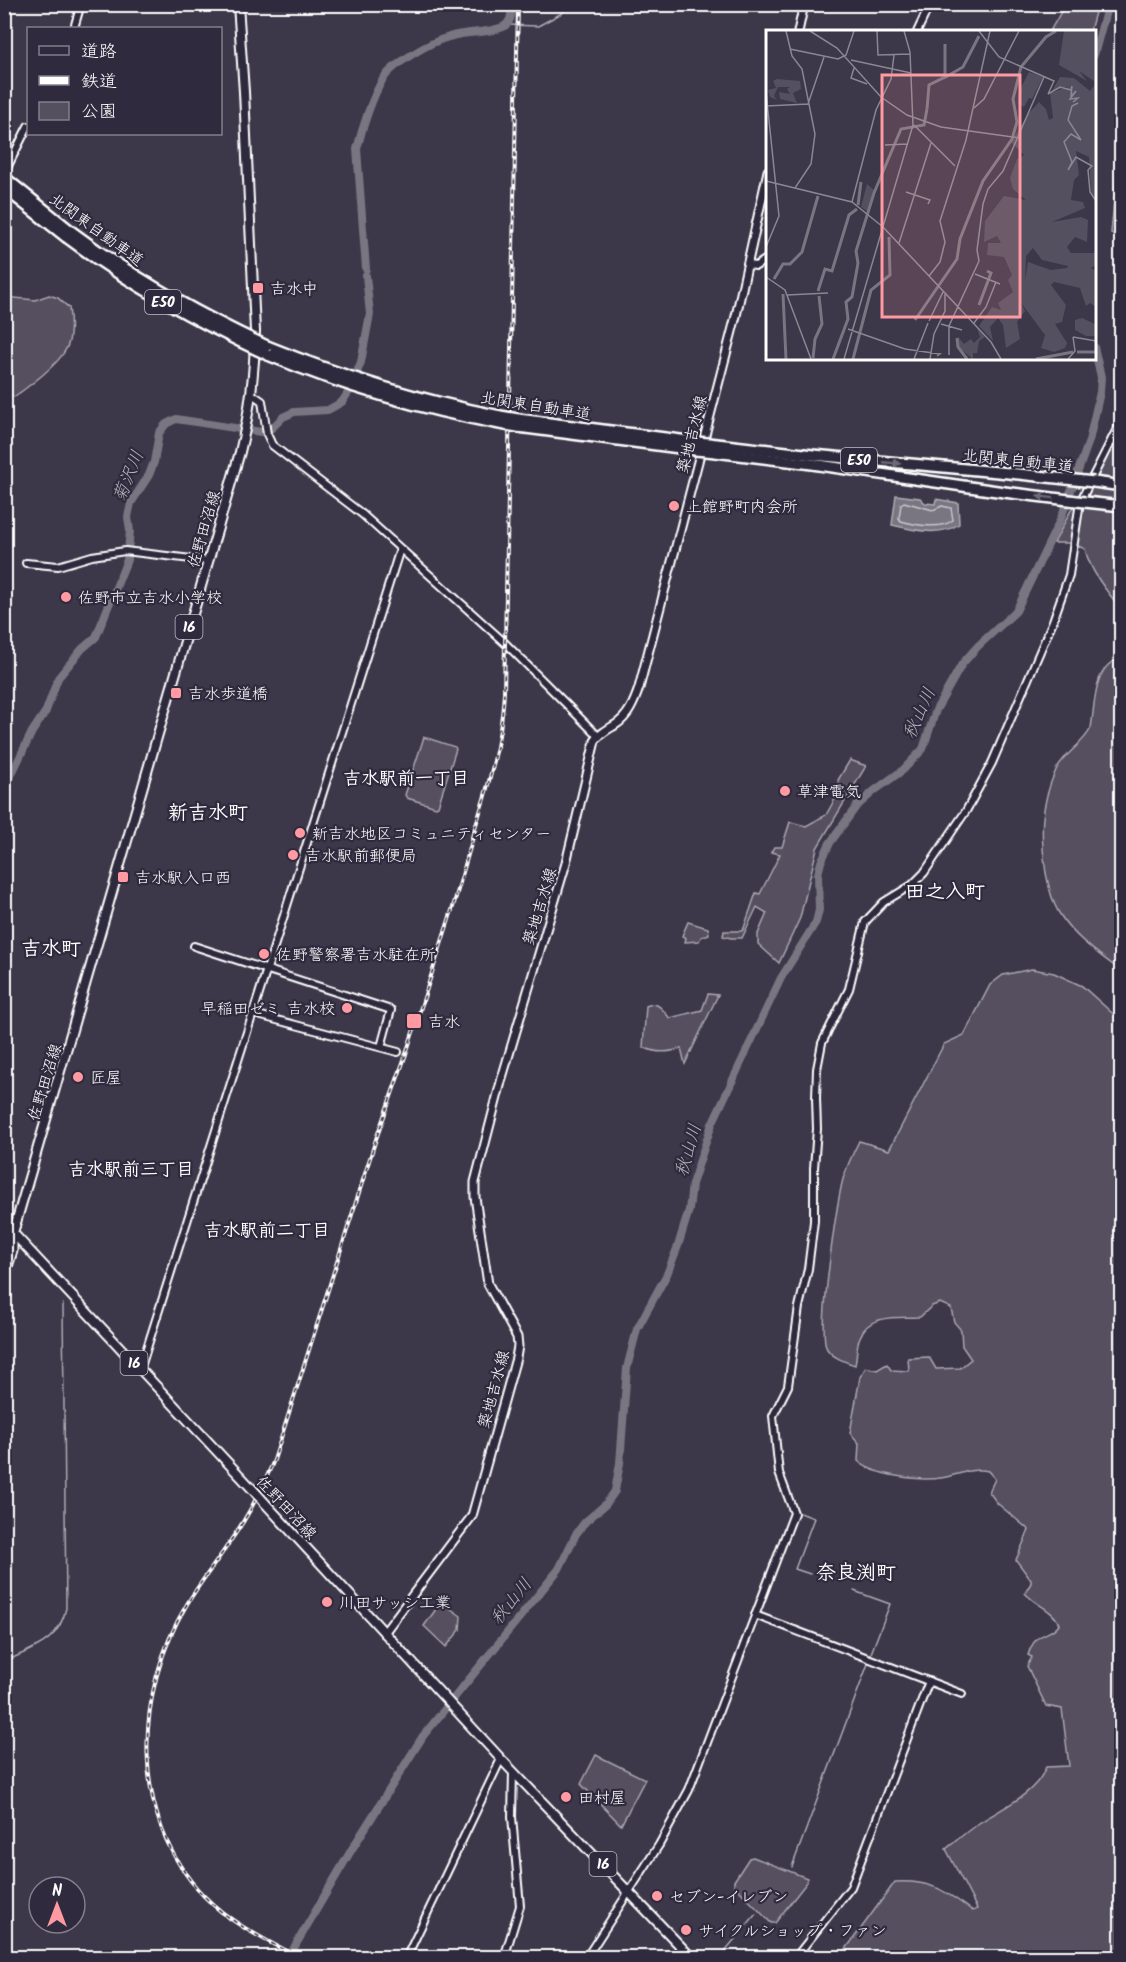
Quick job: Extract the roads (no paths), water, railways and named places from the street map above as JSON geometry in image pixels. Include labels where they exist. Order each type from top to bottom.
[{"type":"highway","name":"北関東自動車道","points":[[6,182],[68,234],[166,294],[267,350],[365,387],[518,423],[695,446],[1009,473],[1122,486]]},
{"type":"highway","name":"北関東自動車道","points":[[708,447],[1004,492],[1122,506]]},
{"type":"main road","name":"佐野田沼線","points":[[238,4],[245,103],[255,331],[252,394],[240,452],[14,1233],[513,1772],[692,1958]]},
{"type":"main road","points":[[798,30],[804,4]]},
{"type":"main road","name":"築地吉水線","points":[[384,1633],[472,1516],[516,1358],[517,1337],[488,1284],[475,1187],[498,1092],[566,863],[594,743],[598,736],[622,720],[637,695],[736,316],[766,180]]},
{"type":"main road","points":[[4,1257],[14,1233]]},
{"type":"main road","points":[[4,1279],[13,1251],[14,1233]]},
{"type":"street","points":[[74,27],[81,4]]},
{"type":"street","points":[[918,30],[930,4]]},
{"type":"street","points":[[6,182],[27,129]]},
{"type":"street","points":[[747,265],[756,266],[766,259]]},
{"type":"street","points":[[252,394],[262,401],[267,434],[272,445],[362,514],[505,643],[598,736]]},
{"type":"street","points":[[586,1958],[672,1824],[689,1790],[794,1514],[779,1473],[773,1416],[788,1386],[799,1307],[808,1269],[814,1205],[816,1098],[822,1043],[849,989],[865,922],[884,902],[912,885],[926,870],[966,811],[992,763],[1053,621],[1069,575],[1080,502],[1122,418]]},
{"type":"street","points":[[140,1370],[400,549]]},
{"type":"street","points":[[26,563],[58,566],[92,556],[125,551],[208,561]]},
{"type":"street","points":[[194,946],[392,1010],[381,1047]]},
{"type":"street","points":[[254,1014],[398,1052]]},
{"type":"street","points":[[4,1223],[14,1233]]},
{"type":"street","points":[[756,1615],[962,1694]]},
{"type":"street","points":[[795,1958],[851,1887],[928,1681]]},
{"type":"street","points":[[406,1958],[501,1759]]},
{"type":"street","points":[[504,1958],[520,1906],[512,1817],[513,1772]]},
{"type":"water","points":[[896,495],[920,498],[925,503],[935,504],[936,499],[958,503],[959,524],[952,528],[935,531],[892,525]]},
{"type":"waterway","name":"菊沢川","points":[[366,269],[357,149],[379,86],[395,66],[432,43],[456,35],[503,27],[510,20],[512,4]]},
{"type":"waterway","name":"菊沢川","points":[[508,25],[538,26],[562,13],[572,4]]},
{"type":"waterway","name":"秋山川","points":[[1096,48],[1108,4]]},
{"type":"waterway","name":"菊沢川","points":[[4,790],[32,732],[46,711],[58,678],[82,649],[96,637],[127,560],[130,531],[128,517],[131,503],[149,475],[154,462],[159,433],[166,424],[176,419],[261,432],[272,428],[283,417],[294,412],[328,410],[342,402],[350,390],[361,362],[370,314],[366,276]]},
{"type":"waterway","name":"秋山川","points":[[288,1958],[352,1849],[423,1736],[559,1569],[576,1534],[585,1522],[606,1504],[615,1491],[620,1463],[627,1368],[637,1329],[667,1274],[678,1246],[689,1210],[692,1184],[712,1124],[781,978],[816,922],[819,910],[818,874],[821,862],[830,843],[856,807],[903,770],[923,749],[936,710],[962,664],[1016,611],[1061,518],[1089,441],[1100,392],[1101,377],[1096,356]]},
{"type":"waterway","points":[[4,1662],[35,1648],[51,1637],[63,1620],[66,1608],[63,1304]]},
{"type":"waterway","points":[[800,1513],[814,1518],[795,1569],[810,1574]]},
{"type":"waterway","points":[[854,1591],[890,1604],[870,1656]]},
{"type":"waterway","points":[[792,1867],[869,1661]]},
{"type":"waterway","points":[[719,1958],[756,1914]]},
{"type":"railway","points":[[472,837],[493,766],[504,693],[518,4]]},
{"type":"railway","points":[[299,1958],[249,1931],[214,1906],[180,1865],[162,1830],[152,1793],[148,1754],[149,1714],[157,1676],[169,1639],[192,1596],[238,1531],[274,1460],[376,1139],[453,907],[475,830]]},
{"type":"place","name":"吉水中","points":[[258,288]]},
{"type":"place","name":"上館野町内会所","points":[[674,506]]},
{"type":"place","name":"佐野市立吉水小学校","points":[[66,597]]},
{"type":"place","name":"吉水歩道橋","points":[[176,693]]},
{"type":"place","name":"草津電気","points":[[785,791]]},
{"type":"place","name":"新吉水地区コミュニティセンター","points":[[300,833]]},
{"type":"place","name":"吉水駅前郵便局","points":[[293,855]]},
{"type":"place","name":"吉水駅入口西","points":[[123,877]]},
{"type":"place","name":"佐野警察署吉水駐在所","points":[[264,954]]},
{"type":"place","name":"早稲田ゼミ 吉水校","points":[[347,1008]]},
{"type":"place","name":"吉水","points":[[414,1021]]},
{"type":"place","name":"匠屋","points":[[78,1077]]},
{"type":"place","name":"川田サッシ工業","points":[[327,1602]]},
{"type":"place","name":"田村屋","points":[[566,1797]]},
{"type":"place","name":"セブン-イレブン","points":[[657,1896]]},
{"type":"place","name":"サイクルショップ・ファン","points":[[686,1930]]},
{"type":"district","name":"吉水駅前一丁目","points":[[406,778]]},
{"type":"district","name":"新吉水町","points":[[208,812]]},
{"type":"district","name":"田之入町","points":[[945,891]]},
{"type":"district","name":"吉水町","points":[[51,948]]},
{"type":"district","name":"吉水駅前三丁目","points":[[131,1169]]},
{"type":"district","name":"吉水駅前二丁目","points":[[267,1230]]},
{"type":"district","name":"奈良渕町","points":[[856,1572]]}]
